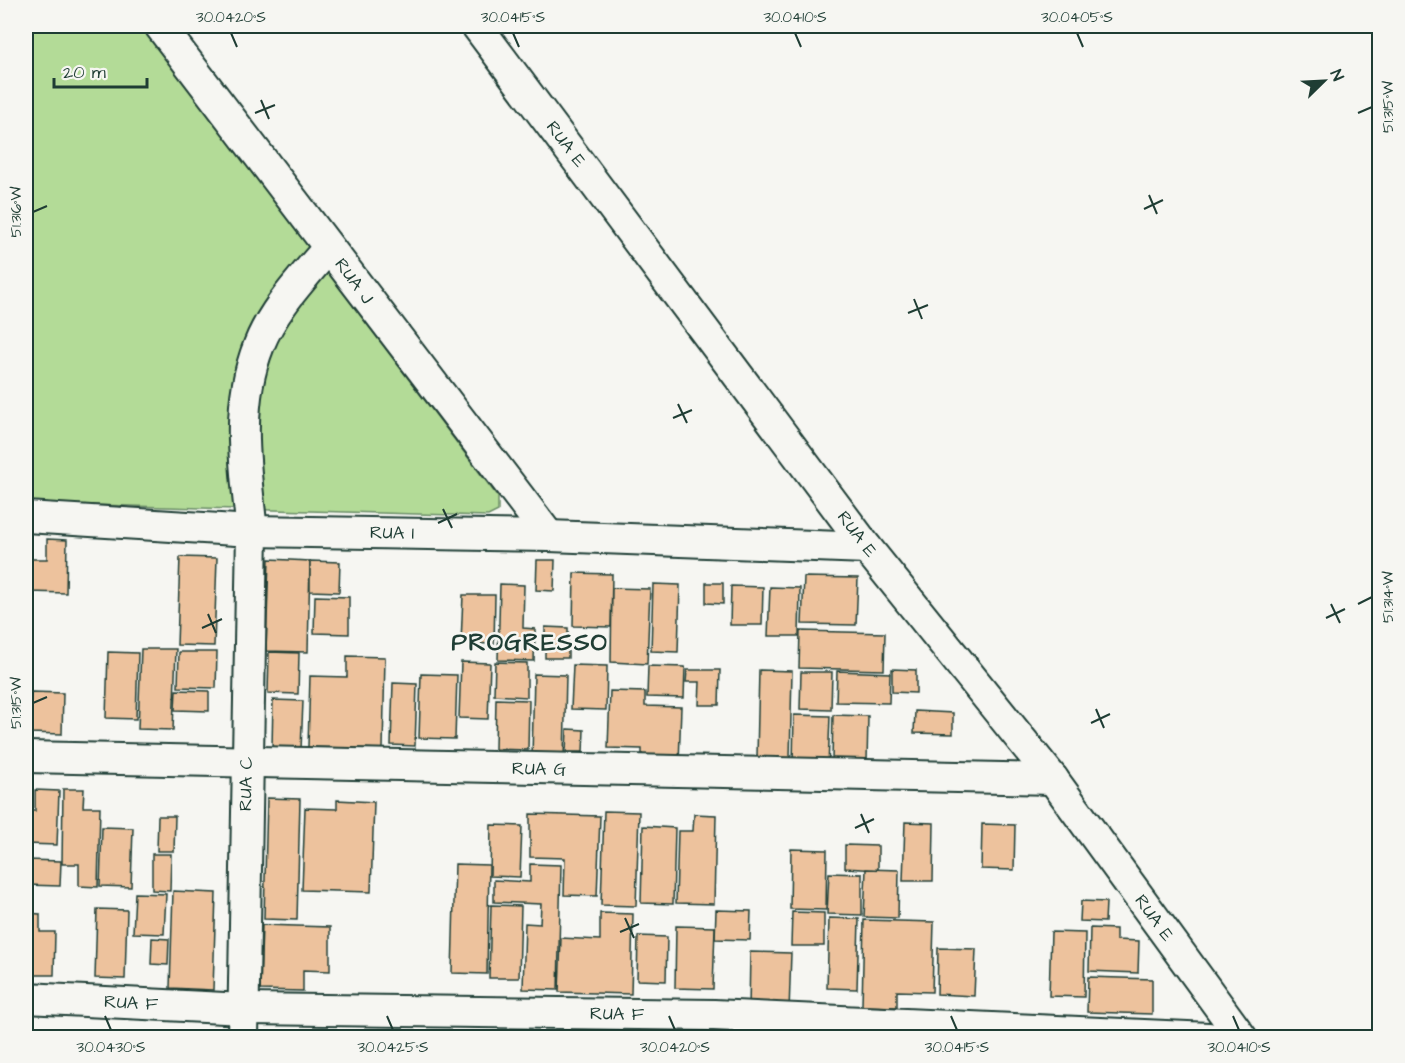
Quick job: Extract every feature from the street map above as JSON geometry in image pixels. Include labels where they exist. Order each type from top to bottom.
[{"type":"street","name":"RUA J","points":[[160,26],[549,536]]},
{"type":"street","name":"RUA E","points":[[477,26],[867,548],[1053,779],[1242,1038]]},
{"type":"street","name":"RUA C","points":[[243,1023],[252,531],[245,469],[244,396],[259,343],[284,302],[328,248]]},
{"type":"street","name":"RUA I","points":[[26,517],[252,531],[549,536],[867,548]]},
{"type":"street","name":"RUA G","points":[[26,757],[1053,779]]},
{"type":"street","name":"RUA F","points":[[26,998],[243,1023],[714,1026],[1209,1038]]},
{"type":"green space","points":[[26,26],[141,26],[498,497],[498,511],[488,516],[26,503]]},
{"type":"building","points":[[47,539],[67,540],[66,593],[30,592],[31,559],[47,559]]},
{"type":"building","points":[[180,557],[217,558],[214,646],[177,645]]},
{"type":"building","points":[[269,559],[310,561],[308,652],[266,651]]},
{"type":"building","points":[[537,560],[555,560],[554,591],[536,590]]},
{"type":"building","points":[[310,561],[340,562],[339,592],[310,591]]},
{"type":"building","points":[[574,573],[612,574],[611,627],[573,626]]},
{"type":"building","points":[[804,577],[858,578],[856,625],[802,624]]},
{"type":"building","points":[[26,581],[29,581],[27,642],[26,642]]},
{"type":"building","points":[[706,583],[723,583],[723,604],[706,603]]},
{"type":"building","points":[[500,584],[524,585],[523,628],[535,629],[534,661],[498,660]]},
{"type":"building","points":[[653,584],[680,585],[678,652],[651,651]]},
{"type":"building","points":[[731,586],[763,587],[762,625],[730,625]]},
{"type":"building","points":[[770,587],[800,588],[799,636],[768,636]]},
{"type":"building","points":[[612,588],[650,589],[647,664],[611,662]]},
{"type":"building","points":[[463,595],[495,595],[494,644],[461,643]]},
{"type":"building","points":[[315,596],[349,597],[349,634],[314,633]]},
{"type":"building","points":[[545,627],[568,628],[568,658],[545,658]]},
{"type":"building","points":[[800,631],[885,633],[884,670],[799,668]]},
{"type":"building","points":[[141,649],[176,649],[173,730],[138,729]]},
{"type":"building","points":[[108,652],[138,653],[136,719],[106,718]]},
{"type":"building","points":[[179,652],[217,652],[216,688],[178,687]]},
{"type":"building","points":[[269,652],[299,653],[298,694],[268,693]]},
{"type":"building","points":[[347,656],[385,657],[383,749],[308,747],[310,676],[347,677]]},
{"type":"building","points":[[461,662],[490,663],[488,719],[459,718]]},
{"type":"building","points":[[495,662],[527,663],[527,697],[494,695]]},
{"type":"building","points":[[573,665],[607,666],[606,710],[571,709]]},
{"type":"building","points":[[648,666],[685,667],[684,698],[647,697]]},
{"type":"building","points":[[892,669],[916,670],[916,693],[892,692]]},
{"type":"building","points":[[687,670],[720,670],[719,705],[699,705],[700,682],[686,682]]},
{"type":"building","points":[[759,670],[792,671],[790,758],[757,757]]},
{"type":"building","points":[[837,671],[890,673],[889,703],[836,702]]},
{"type":"building","points":[[801,672],[832,672],[831,710],[800,709]]},
{"type":"building","points":[[421,674],[457,675],[455,739],[419,738]]},
{"type":"building","points":[[534,674],[566,675],[564,759],[532,758]]},
{"type":"building","points":[[393,683],[417,684],[415,746],[391,745]]},
{"type":"building","points":[[176,690],[209,691],[209,711],[175,710]]},
{"type":"building","points":[[610,691],[645,692],[645,706],[681,707],[679,763],[642,761],[642,749],[608,748]]},
{"type":"building","points":[[31,692],[63,693],[62,734],[29,733]]},
{"type":"building","points":[[496,699],[529,700],[528,750],[495,749]]},
{"type":"building","points":[[273,700],[303,701],[301,749],[272,748]]},
{"type":"building","points":[[915,711],[953,713],[953,734],[914,733]]},
{"type":"building","points":[[794,715],[830,716],[828,766],[793,764]]},
{"type":"building","points":[[833,715],[868,716],[867,762],[832,761]]},
{"type":"building","points":[[567,729],[584,730],[583,752],[566,752]]},
{"type":"building","points":[[63,789],[84,789],[83,807],[100,807],[98,887],[79,886],[79,864],[62,864]]},
{"type":"building","points":[[35,790],[59,791],[57,845],[26,844],[26,811],[35,811]]},
{"type":"building","points":[[267,798],[300,799],[297,920],[264,919]]},
{"type":"building","points":[[337,800],[374,802],[371,892],[302,890],[305,808],[337,809]]},
{"type":"building","points":[[604,811],[639,812],[636,906],[601,905]]},
{"type":"building","points":[[530,814],[600,816],[597,896],[564,895],[565,858],[530,857]]},
{"type":"building","points":[[694,814],[716,815],[714,904],[676,903],[678,831],[693,831]]},
{"type":"building","points":[[158,816],[175,816],[174,851],[157,851]]},
{"type":"building","points":[[905,822],[934,823],[933,881],[903,881]]},
{"type":"building","points":[[982,824],[1015,825],[1014,870],[981,869]]},
{"type":"building","points":[[491,825],[522,826],[520,877],[490,876]]},
{"type":"building","points":[[643,826],[675,828],[673,904],[641,903]]},
{"type":"building","points":[[102,827],[133,828],[131,887],[100,886]]},
{"type":"building","points":[[845,845],[878,846],[878,870],[845,868]]},
{"type":"building","points":[[791,849],[827,850],[826,910],[790,909]]},
{"type":"building","points":[[152,854],[171,854],[170,891],[152,890]]},
{"type":"building","points":[[26,860],[61,861],[60,886],[26,885]]},
{"type":"building","points":[[455,864],[489,865],[487,974],[452,973]]},
{"type":"building","points":[[530,864],[561,865],[558,990],[523,989],[525,923],[540,924],[541,904],[494,902],[494,880],[530,882]]},
{"type":"building","points":[[866,869],[899,870],[898,918],[864,917]]},
{"type":"building","points":[[829,873],[862,874],[862,915],[827,914]]},
{"type":"building","points":[[173,891],[216,893],[213,990],[170,988]]},
{"type":"building","points":[[135,893],[166,894],[164,934],[133,933]]},
{"type":"building","points":[[1081,901],[1106,902],[1105,922],[1080,921]]},
{"type":"building","points":[[491,905],[521,906],[519,978],[489,978]]},
{"type":"building","points":[[97,909],[127,910],[125,979],[95,978]]},
{"type":"building","points":[[716,910],[751,911],[750,940],[715,939]]},
{"type":"building","points":[[792,912],[824,913],[824,946],[791,946]]},
{"type":"building","points":[[26,913],[40,914],[40,932],[55,932],[54,975],[26,975]]},
{"type":"building","points":[[600,913],[633,914],[631,994],[559,992],[561,938],[600,940]]},
{"type":"building","points":[[829,918],[859,919],[857,989],[827,988]]},
{"type":"building","points":[[864,920],[934,922],[932,992],[897,991],[897,1007],[862,1006]]},
{"type":"building","points":[[262,925],[330,927],[330,971],[303,970],[303,991],[260,990]]},
{"type":"building","points":[[676,926],[715,927],[713,989],[675,988]]},
{"type":"building","points":[[1090,928],[1116,929],[1116,940],[1139,941],[1138,973],[1089,971]]},
{"type":"building","points":[[1051,932],[1085,933],[1084,997],[1049,996]]},
{"type":"building","points":[[638,936],[667,937],[666,981],[637,980]]},
{"type":"building","points":[[152,938],[169,939],[168,965],[151,964]]},
{"type":"building","points":[[938,948],[976,949],[974,996],[937,994]]},
{"type":"building","points":[[750,952],[791,953],[789,1011],[749,1010]]},
{"type":"building","points":[[1088,977],[1152,979],[1152,1014],[1087,1012]]},
{"type":"district","name":"PROGRESSO","points":[[530,643]]}]
